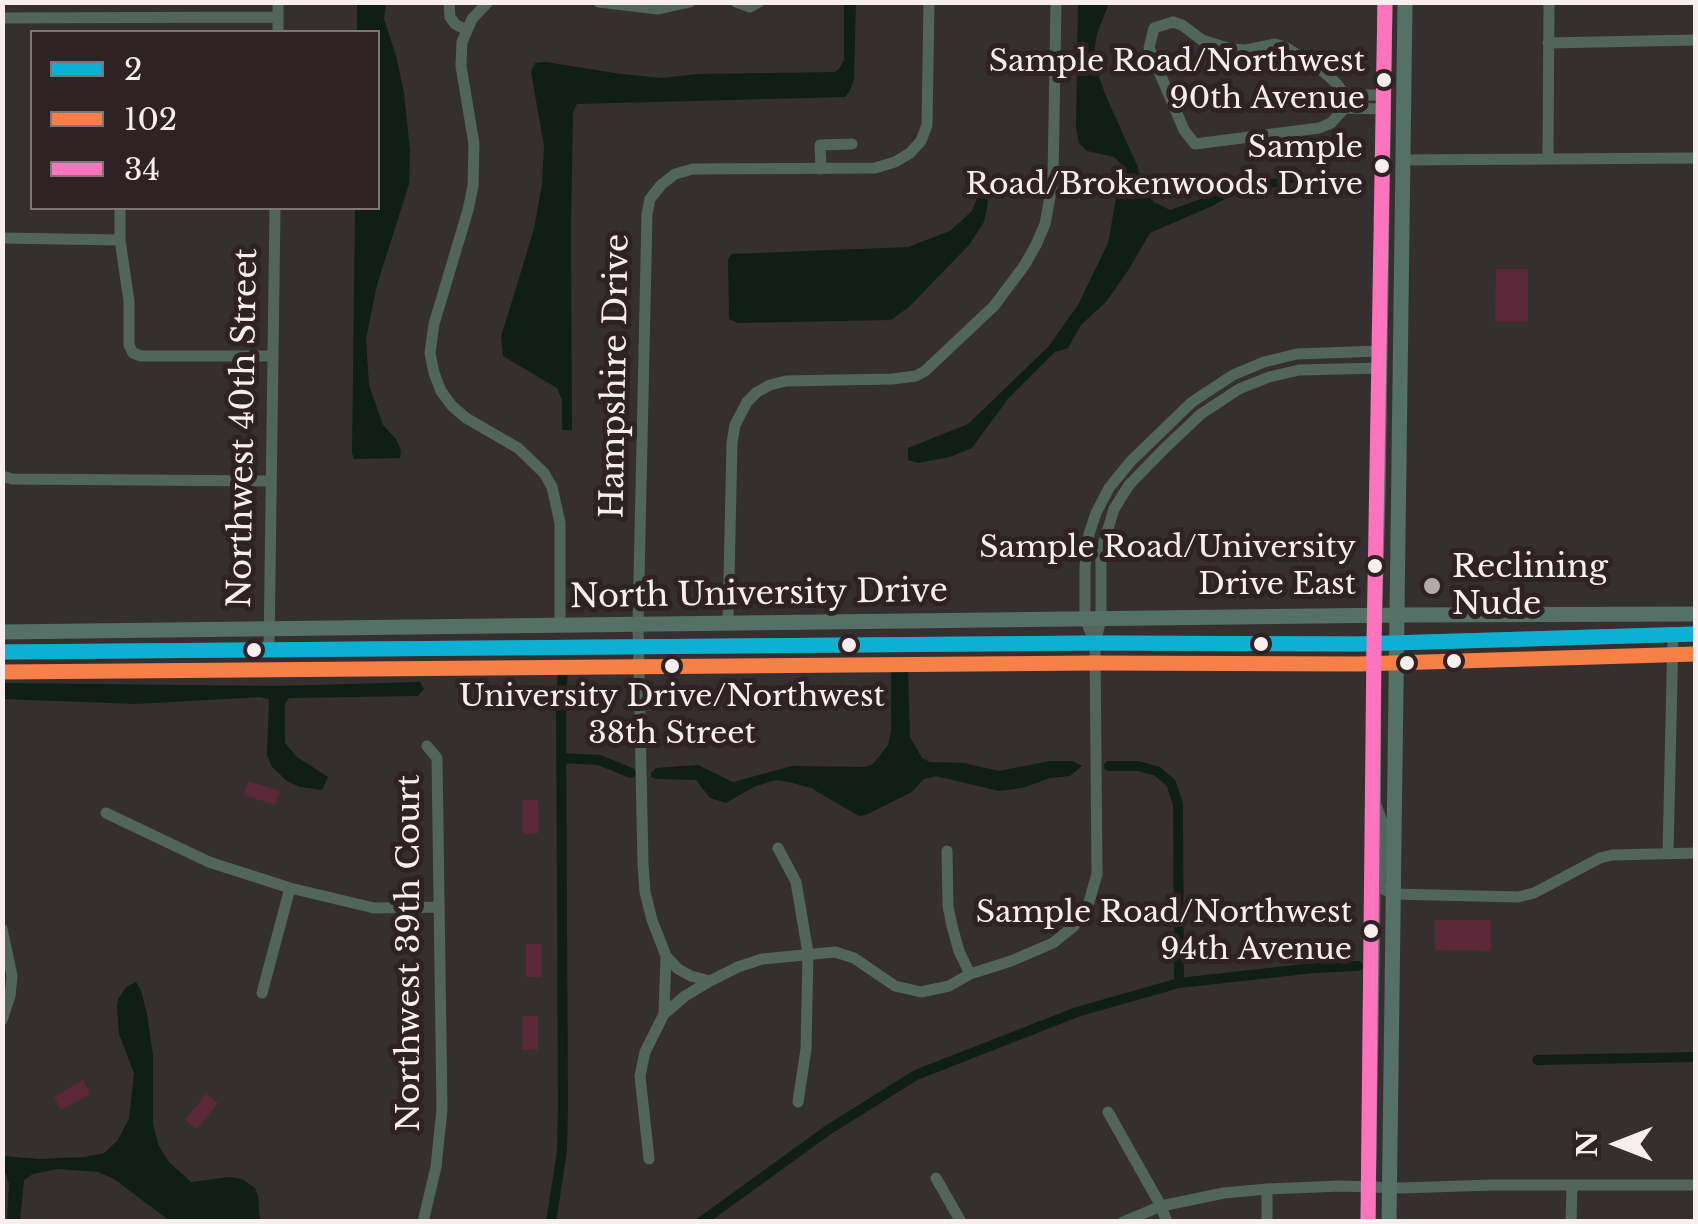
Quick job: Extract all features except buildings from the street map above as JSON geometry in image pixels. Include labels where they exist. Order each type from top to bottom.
[{"type":"main road","points":[[1368,1222],[1385,2]]},
{"type":"main road","points":[[1388,1222],[1405,2]]},
{"type":"main road","points":[[1385,33],[1393,60],[1392,145],[1403,160]]},
{"type":"main road","points":[[1382,182],[1392,190],[1392,268],[1401,295]]},
{"type":"main road","name":"North University Drive","points":[[2,632],[1688,614]]},
{"type":"main road","points":[[1673,634],[1688,614]]},
{"type":"main road","points":[[1647,635],[1688,614]]},
{"type":"main road","points":[[892,620],[892,646]]},
{"type":"main road","points":[[916,620],[916,645]]},
{"type":"main road","name":"North University Drive","points":[[2,652],[1374,643],[1696,634]]},
{"type":"main road","points":[[1373,896],[1383,913],[1383,954],[1392,983]]},
{"type":"street","points":[[278,2],[278,30]]},
{"type":"street","points":[[449,2],[450,18],[464,36]]},
{"type":"street","points":[[599,2],[658,9],[690,2]]},
{"type":"street","points":[[736,2],[750,7],[759,2]]},
{"type":"street","name":"Hampshire Drive","points":[[638,624],[646,220],[650,200],[675,174],[694,169],[876,168],[910,154],[922,142],[927,125],[929,2]]},
{"type":"street","points":[[728,623],[732,443],[735,424],[748,402],[757,392],[786,381],[892,380],[916,376],[994,306],[1036,245],[1054,180],[1056,2]]},
{"type":"street","points":[[1548,160],[1549,2]]},
{"type":"street","points":[[485,3],[464,36],[461,66],[474,144],[473,186],[434,324],[430,354],[441,391],[452,406],[518,448],[544,473],[552,487],[560,524],[560,626]]},
{"type":"street","points":[[2,18],[278,16]]},
{"type":"street","points":[[120,17],[120,30]]},
{"type":"street","points":[[1173,22],[1202,40],[1232,49],[1275,44],[1287,48],[1326,73],[1344,101],[1338,117],[1319,128],[1195,144],[1184,130],[1151,55],[1154,28],[1173,22]]},
{"type":"street","points":[[1548,42],[1696,40]]},
{"type":"street","points":[[1344,101],[1384,102]]},
{"type":"street","points":[[821,168],[813,145],[852,144]]},
{"type":"street","points":[[1403,160],[1696,158]]},
{"type":"street","points":[[120,210],[129,346],[133,353],[273,356]]},
{"type":"street","name":"Northwest 40th Street","points":[[269,650],[275,210]]},
{"type":"street","points":[[2,238],[120,240]]},
{"type":"street","points":[[648,1160],[640,1076],[645,1052],[664,1014],[710,981],[738,966],[762,960],[835,952],[854,958],[895,986],[921,992],[949,986],[1052,943],[1074,926],[1089,902],[1098,874],[1095,643],[1085,574],[1092,523],[1101,502],[1119,473],[1192,402],[1233,375],[1288,356],[1380,351]]},
{"type":"street","points":[[1288,356],[1290,371]]},
{"type":"street","points":[[1093,619],[1108,524],[1129,486],[1202,414],[1240,389],[1290,371],[1380,368]]},
{"type":"street","points":[[1192,402],[1202,414]]},
{"type":"street","points":[[1119,473],[1129,486]]},
{"type":"street","points":[[2,476],[270,481]]},
{"type":"street","points":[[1085,574],[1100,574]]},
{"type":"street","points":[[638,624],[645,892],[666,956],[678,969],[710,981]]},
{"type":"street","points":[[1668,853],[1673,634]]},
{"type":"street","name":"Northwest 39th Court","points":[[423,1222],[436,1166],[442,1110],[437,758],[427,746]]},
{"type":"street","points":[[1374,796],[1382,824],[1380,882],[1393,894],[1526,896],[1612,854],[1696,853]]},
{"type":"street","points":[[106,813],[209,862],[290,888],[374,908],[439,907]]},
{"type":"street","points":[[778,848],[796,882],[808,954],[806,1049],[798,1102]]},
{"type":"street","points":[[947,851],[950,916],[970,974]]},
{"type":"street","points":[[262,993],[290,888]]},
{"type":"street","points":[[2,929],[12,976],[2,1020]]},
{"type":"street","points":[[664,1014],[666,956]]},
{"type":"street","points":[[1108,1112],[1162,1206],[1167,1222]]},
{"type":"street","points":[[936,1178],[962,1222]]},
{"type":"street","points":[[1571,1222],[1572,1186]]},
{"type":"street","points":[[1123,1222],[1162,1206],[1267,1188],[1696,1186]]},
{"type":"street","points":[[1267,1188],[1267,1222]]},
{"type":"shaded area","points":[[357,3],[386,3],[384,19],[404,93],[410,150],[409,184],[377,285],[366,339],[369,385],[383,425],[401,450],[400,458],[354,459],[352,453],[355,210],[380,210],[380,30],[357,30]]},
{"type":"shaded area","points":[[844,3],[856,3],[854,79],[845,97],[577,104],[573,112],[571,231],[572,430],[562,430],[562,400],[557,388],[503,356],[501,337],[534,229],[542,184],[544,146],[531,72],[535,63],[661,78],[835,72],[844,60]]},
{"type":"shaded area","points":[[1078,3],[1109,3],[1097,34],[1093,59],[1143,188],[1154,202],[1170,210],[1243,184],[1277,178],[1321,174],[1335,175],[1337,182],[1326,189],[1292,183],[1240,191],[1150,233],[1106,302],[1081,325],[1068,348],[1055,352],[1008,399],[972,448],[918,463],[908,460],[908,448],[968,424],[1048,347],[1078,305],[1108,243],[1122,165],[1114,157],[1087,151],[1079,143]]},
{"type":"shaded area","points":[[978,195],[987,197],[988,203],[984,222],[969,245],[909,307],[891,320],[738,323],[729,319],[728,259],[732,254],[908,247],[950,231],[972,211]]},
{"type":"shaded area","points":[[1496,269],[1528,269],[1528,322],[1495,322]]},
{"type":"shaded area","points":[[894,663],[908,666],[910,737],[922,758],[999,771],[1050,761],[1073,761],[1082,766],[1070,776],[999,791],[936,776],[924,779],[912,792],[859,816],[811,788],[789,782],[775,780],[754,787],[726,803],[710,798],[696,780],[651,777],[656,768],[698,765],[733,782],[792,766],[873,764],[888,745],[891,732]]},
{"type":"shaded area","points":[[420,682],[424,689],[418,696],[289,698],[285,704],[285,743],[297,757],[328,777],[322,790],[300,787],[272,767],[267,755],[269,699],[136,704],[2,699],[3,683],[277,686]]},
{"type":"shaded area","points":[[248,781],[280,791],[275,805],[244,795]]},
{"type":"shaded area","points":[[522,800],[538,800],[539,833],[523,834]]},
{"type":"shaded area","points":[[1435,920],[1491,920],[1491,951],[1435,950]]},
{"type":"shaded area","points":[[526,944],[541,944],[541,977],[526,977]]},
{"type":"shaded area","points":[[136,982],[147,1014],[153,1055],[153,1125],[159,1146],[169,1162],[191,1182],[229,1177],[242,1179],[255,1188],[260,1221],[170,1221],[114,1179],[98,1172],[58,1169],[24,1180],[20,1221],[7,1221],[9,1184],[3,1172],[3,1156],[39,1159],[104,1153],[117,1141],[129,1119],[134,1073],[119,1034],[117,1007],[126,987]]},
{"type":"shaded area","points":[[523,1016],[538,1016],[538,1050],[522,1050]]},
{"type":"shaded area","points":[[83,1080],[90,1094],[61,1110],[54,1097]]},
{"type":"shaded area","points":[[206,1094],[218,1103],[197,1129],[185,1120]]},
{"type":"waterway","points":[[551,1222],[562,1151],[563,1106],[563,667]]},
{"type":"waterway","points":[[561,758],[599,760],[631,773]]},
{"type":"waterway","points":[[1109,766],[1138,766],[1157,771],[1171,783],[1178,804],[1179,983]]},
{"type":"waterway","points":[[701,1222],[828,1130],[916,1075],[1077,1012],[1179,983],[1358,966]]},
{"type":"waterway","points":[[1537,1060],[1696,1057]]},
{"type":"transit line","name":"34","points":[[1368,1222],[1385,2]]},
{"type":"transit line","name":"2","points":[[2,652],[1358,644],[1696,634]]},
{"type":"transit line","name":"102","points":[[2,672],[1358,664],[1696,654]]},
{"type":"place","name":"Sample Road/Northwest 90th Avenue","points":[[1384,80]]},
{"type":"place","name":"Sample Road/Brokenwoods Drive","points":[[1382,166]]},
{"type":"place","name":"Sample Road/University Drive East","points":[[1375,566]]},
{"type":"place","name":"Reclining Nude","points":[[1432,586]]},
{"type":"place","name":"University Drive/Northwest 38th Street","points":[[672,666]]},
{"type":"place","name":"Sample Road/Northwest 94th Avenue","points":[[1371,931]]}]
